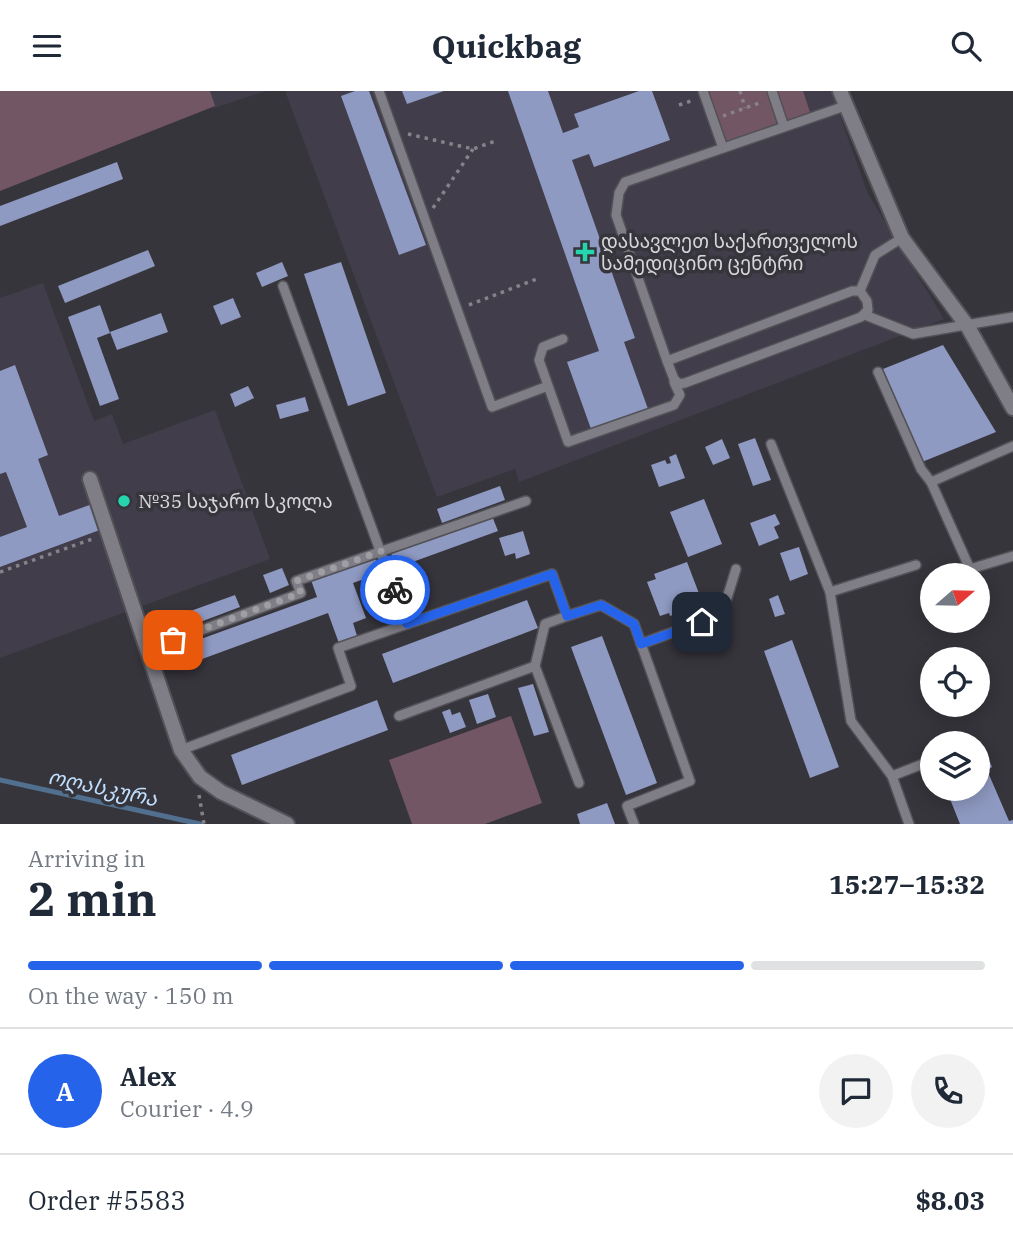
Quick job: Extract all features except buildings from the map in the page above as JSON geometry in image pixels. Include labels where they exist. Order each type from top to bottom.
[{"type":"street","points":[[840,91],[902,238],[968,327],[1013,408]]},
{"type":"street","points":[[90,479],[181,750],[200,777],[221,792],[287,824]]},
{"type":"lane","points":[[379,91],[492,407],[548,386]]},
{"type":"lane","points":[[703,91],[723,148]]},
{"type":"lane","points":[[773,94],[784,127]]},
{"type":"lane","points":[[563,339],[543,347],[538,360],[568,442],[674,405],[680,395],[614,208],[625,182],[845,106]]},
{"type":"lane","points":[[860,291],[875,255],[902,238]]},
{"type":"lane","points":[[283,286],[407,624]]},
{"type":"lane","points":[[667,361],[852,291],[860,291]]},
{"type":"lane","points":[[860,291],[867,301],[865,315]]},
{"type":"lane","points":[[674,379],[679,384],[685,383],[865,315],[913,334],[968,327],[1013,317]]},
{"type":"lane","points":[[878,372],[920,469],[931,482],[970,569],[1013,556]]},
{"type":"lane","points":[[771,444],[830,592],[851,721],[892,776],[909,824]]},
{"type":"lane","points":[[931,482],[1013,446]]},
{"type":"lane","points":[[148,650],[301,593],[296,581],[526,501]]},
{"type":"lane","points":[[830,592],[916,565]]},
{"type":"lane","points":[[641,644],[722,614],[736,569]]},
{"type":"lane","points":[[181,750],[351,686],[338,648],[407,624],[552,574],[567,616]]},
{"type":"lane","points":[[579,783],[535,666],[545,624],[601,605],[634,624],[690,781],[626,806],[634,824]]},
{"type":"lane","points":[[399,716],[535,666]]},
{"type":"lane","points":[[892,776],[920,765]]},
{"type":"path","points":[[740,91],[745,108]]},
{"type":"path","points":[[713,120],[773,94]]},
{"type":"path","points":[[393,130],[473,149],[498,140]]},
{"type":"path","points":[[425,220],[473,149]]},
{"type":"path","points":[[457,309],[539,278]]},
{"type":"path","points":[[0,572],[110,533]]},
{"type":"path","points":[[201,811],[204,824]]},
{"type":"shaded area","points":[[0,91],[210,91],[215,106],[0,191]]},
{"type":"shaded area","points":[[208,91],[266,91],[214,108]]},
{"type":"shaded area","points":[[285,91],[831,91],[868,194],[944,319],[519,482],[515,469],[437,497]]},
{"type":"shaded area","points":[[703,91],[803,91],[812,118],[723,148]]},
{"type":"shaded area","name":"№35 საჯარო სკოლა","points":[[43,283],[94,421],[112,414],[123,444],[215,410],[270,559],[0,658],[0,298]]},
{"type":"shaded area","points":[[511,716],[542,803],[485,824],[412,824],[389,760]]},
{"type":"waterway","name":"ოღასკურა","points":[[0,780],[200,824]]},
{"type":"way so far","points":[[173,640],[301,593],[296,581],[382,551],[395,590]]},
{"type":"place","name":"დასავლეთ საქართველოს სამედიცინო ცენტრი","points":[[585,252]]},
{"type":"place","name":"№35 საჯარო სკოლა","points":[[124,501]]},
{"type":"route","points":[[395,590],[407,624],[552,574],[567,616],[601,605],[634,624],[641,644],[702,622]]}]
